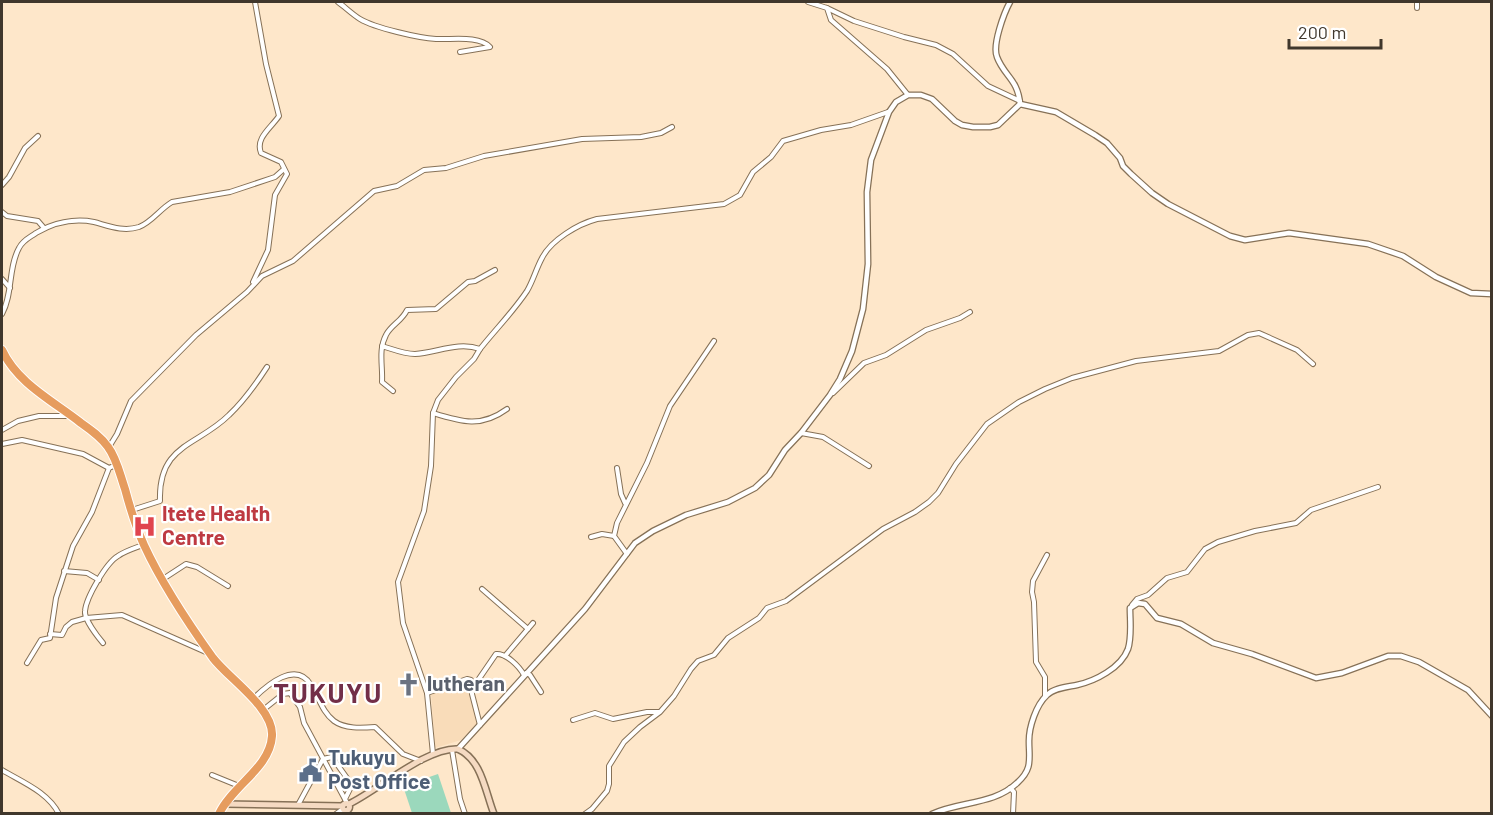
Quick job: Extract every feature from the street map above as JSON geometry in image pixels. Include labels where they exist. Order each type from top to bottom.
[{"type":"highway","points":[[2,350],[7,361],[19,376],[98,435],[109,447],[113,466],[144,544],[162,580],[211,655],[263,710],[272,727],[270,747],[263,760],[219,813]]},
{"type":"main road","points":[[225,804],[346,806],[421,761],[455,749],[473,760],[494,813]]},
{"type":"street","points":[[252,285],[268,250],[275,195],[287,174],[281,162],[261,153],[259,147],[263,136],[279,116],[266,64],[255,2]]},
{"type":"street","points":[[338,2],[360,19],[396,31],[424,38],[475,41],[488,44],[490,47],[460,51]]},
{"type":"street","points":[[808,2],[854,21],[936,45],[953,54],[988,86],[998,92],[1020,103],[1056,112],[1095,135],[1107,143],[1131,174],[1152,193],[1230,236],[1245,240],[1289,233],[1368,244],[1402,256],[1436,277],[1471,293],[1491,294]]},
{"type":"street","points":[[1010,2],[995,50],[997,58],[1013,81],[1020,103]]},
{"type":"street","points":[[1417,2],[1417,8]]},
{"type":"street","points":[[826,8],[831,20],[887,69],[908,95]]},
{"type":"street","points":[[465,813],[460,799],[455,749],[480,726],[585,609],[635,543],[653,531],[686,515],[728,502],[755,488],[770,475],[785,450],[801,433],[840,379],[852,351],[863,309],[868,264],[867,192],[871,160],[889,112],[896,102],[908,95],[921,95],[932,99],[962,125],[973,128],[998,124],[1020,103]]},
{"type":"street","points":[[433,755],[427,693],[403,623],[398,582],[424,511],[431,466],[433,413],[438,400],[474,359],[526,292],[549,247],[588,221],[621,215],[724,204],[740,195],[753,172],[771,157],[783,141],[821,130],[851,125],[889,112]]},
{"type":"street","points":[[109,447],[131,401],[196,335],[262,276],[293,261],[374,191],[397,186],[424,170],[446,168],[484,156],[582,140],[641,137],[661,133],[672,127]]},
{"type":"street","points":[[2,185],[25,148],[38,136]]},
{"type":"street","points":[[2,315],[10,288],[13,264],[19,248],[24,240],[44,228],[79,220],[122,229],[139,227],[172,202],[230,192],[275,177],[284,169]]},
{"type":"street","points":[[2,212],[7,216],[38,221],[44,228]]},
{"type":"street","points":[[393,391],[382,382],[381,351],[386,333],[403,319],[407,310],[436,309],[468,282],[475,281],[495,270]]},
{"type":"street","points":[[2,279],[10,288]]},
{"type":"street","points":[[830,395],[864,363],[886,355],[926,330],[970,312]]},
{"type":"street","points":[[585,813],[607,791],[609,766],[624,742],[639,727],[660,712],[698,661],[714,655],[728,638],[759,618],[767,608],[786,601],[883,529],[929,502],[938,493],[976,435],[987,424],[1019,402],[1072,378],[1151,358],[1219,351],[1229,348],[1248,335],[1259,333],[1297,350],[1313,364]]},
{"type":"street","points":[[614,536],[625,504],[651,454],[670,406],[714,341]]},
{"type":"street","points":[[382,346],[411,354],[471,345],[480,349]]},
{"type":"street","points":[[132,511],[160,501],[159,484],[176,452],[228,417],[267,367]]},
{"type":"street","points":[[433,413],[476,423],[494,418],[507,409]]},
{"type":"street","points":[[2,430],[18,421],[39,416],[66,418],[72,416]]},
{"type":"street","points":[[801,433],[823,437],[869,466]]},
{"type":"street","points":[[2,444],[22,440],[83,454],[113,466],[73,546],[56,598],[50,638],[41,640],[36,645],[27,663]]},
{"type":"street","points":[[617,468],[625,504]]},
{"type":"street","points":[[1045,696],[1052,691],[1098,678],[1125,656],[1129,648],[1130,608],[1137,599],[1148,595],[1167,578],[1187,572],[1205,549],[1218,542],[1255,531],[1296,523],[1311,510],[1378,487]]},
{"type":"street","points":[[591,537],[602,534],[614,536],[627,555]]},
{"type":"street","points":[[103,643],[95,635],[84,612],[108,564],[117,556],[144,544]]},
{"type":"street","points":[[932,813],[966,803],[989,800],[1019,782],[1028,770],[1031,760],[1030,732],[1033,720],[1045,696],[1045,677],[1036,662],[1032,592],[1033,581],[1047,555]]},
{"type":"street","points":[[162,580],[186,564],[197,567],[228,586]]},
{"type":"street","points":[[64,571],[87,573],[99,580]]},
{"type":"street","points":[[482,589],[528,629]]},
{"type":"street","points":[[1130,608],[1138,603],[1145,604],[1156,618],[1181,624],[1213,643],[1252,654],[1316,678],[1342,673],[1388,656],[1401,656],[1419,662],[1468,690],[1491,716]]},
{"type":"street","points":[[50,634],[62,635],[72,622],[86,618],[122,615],[211,655]]},
{"type":"street","points":[[505,656],[533,623]]},
{"type":"street","points":[[471,690],[496,654],[501,653],[525,674],[530,675],[541,692]]},
{"type":"street","points":[[252,699],[267,685],[288,674],[297,674],[311,684],[329,716],[336,722],[356,728],[375,727],[403,754],[421,761]]},
{"type":"street","points":[[427,693],[467,678],[471,680],[471,690],[480,726]]},
{"type":"street","points":[[263,710],[283,694],[290,693],[300,707],[304,723],[346,806]]},
{"type":"street","points":[[573,720],[595,713],[614,719],[647,712],[660,712]]},
{"type":"street","points":[[323,759],[333,757],[348,781],[350,789],[346,806],[336,813]]},
{"type":"street","points":[[298,805],[323,759]]},
{"type":"street","points":[[2,770],[36,789],[56,806],[59,813]]},
{"type":"street","points":[[212,775],[240,786]]},
{"type":"street","points":[[1010,788],[1014,792],[1013,813]]},
{"type":"shaded area","points":[[467,680],[478,722],[461,740],[435,748],[431,693]]},
{"type":"green space","points":[[438,774],[451,813],[412,813],[403,786]]},
{"type":"place","name":"Itete Health Centre","points":[[144,526]]},
{"type":"place","name":"lutheran","points":[[409,684]]},
{"type":"place","name":"Tukuyu Post Office","points":[[310,770]]},
{"type":"district","name":"TUKUYU","points":[[328,694]]}]
